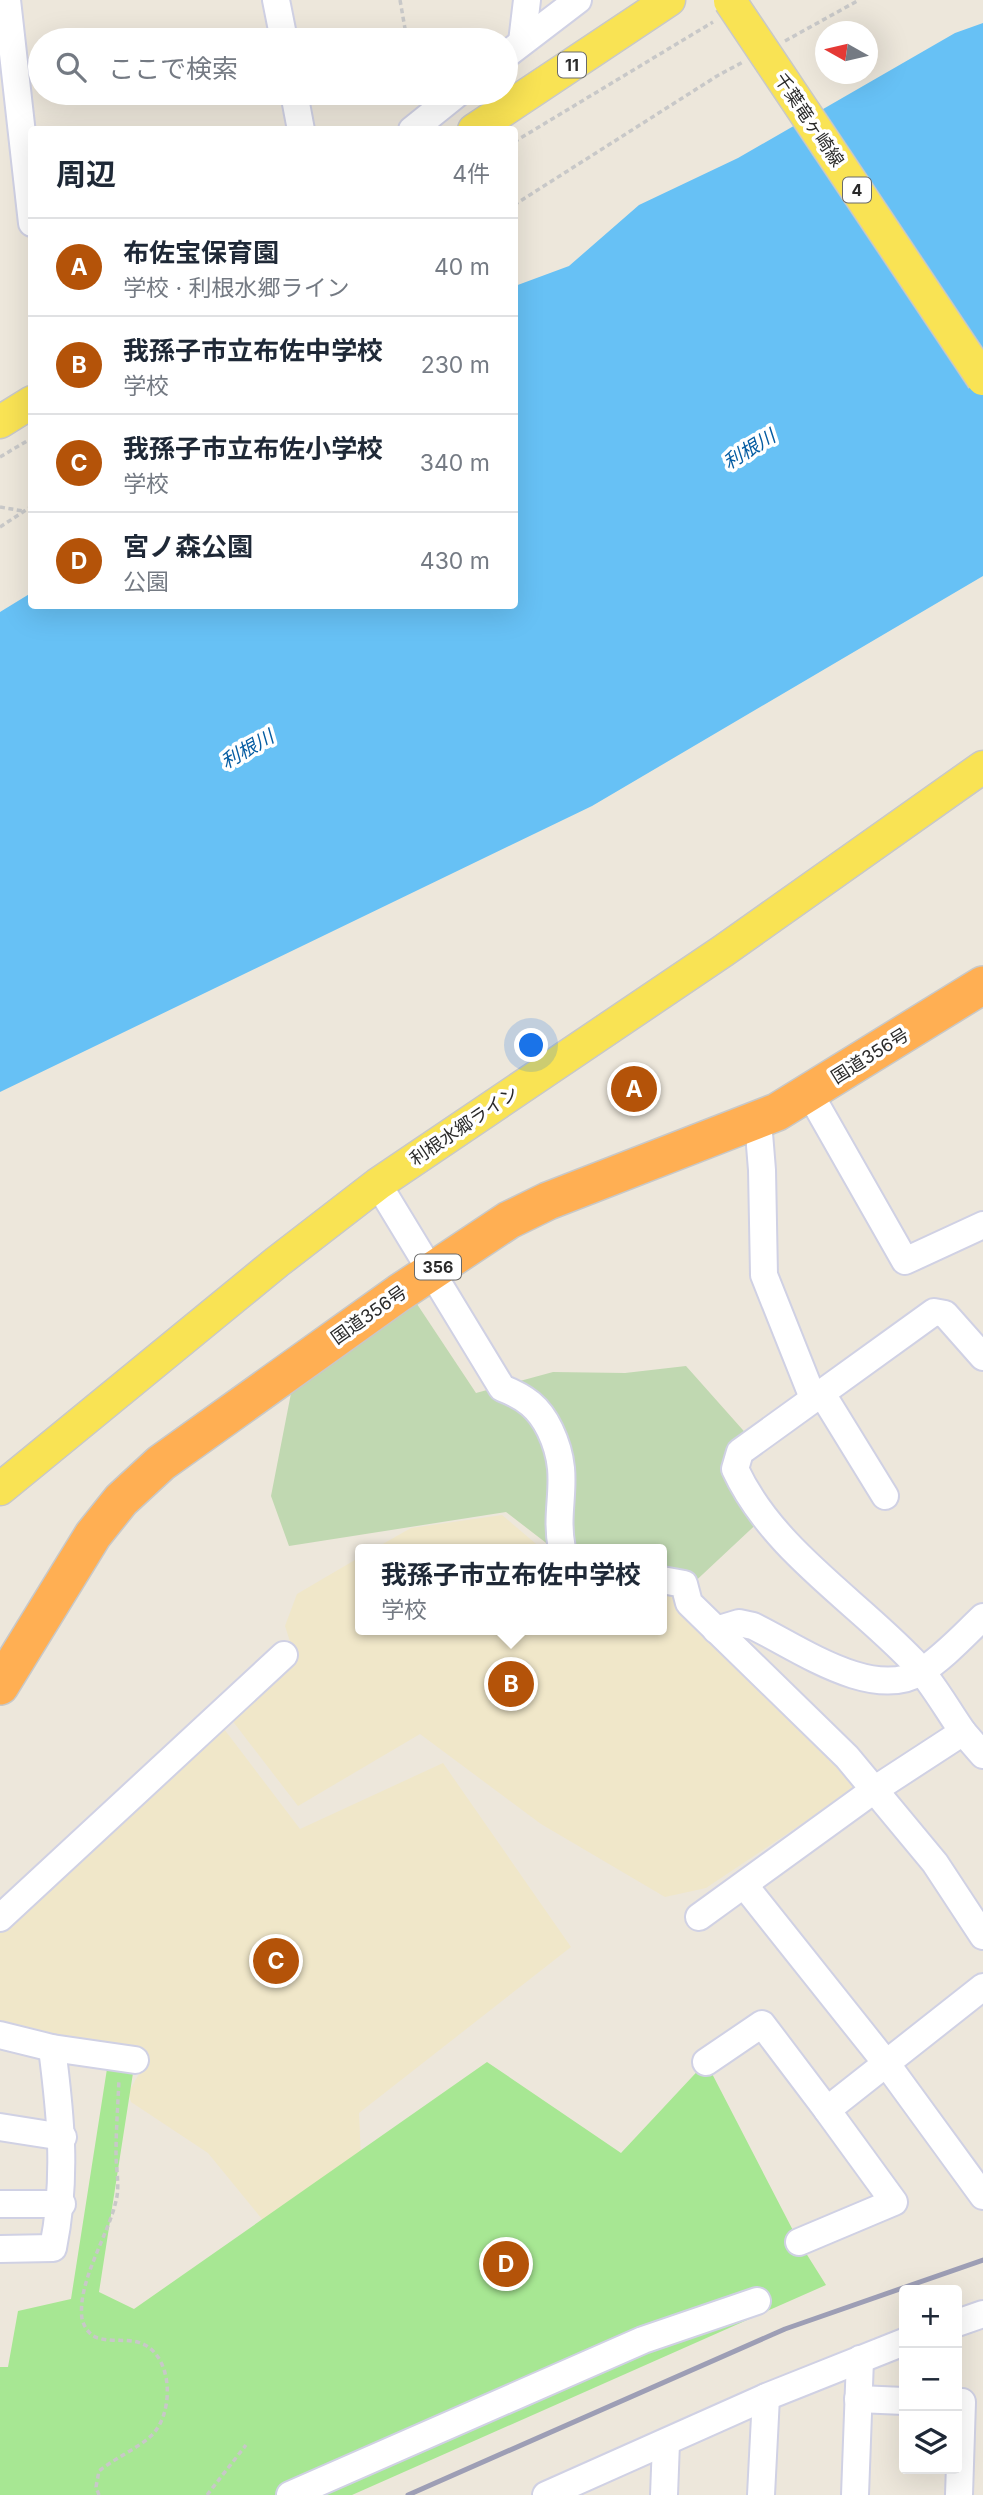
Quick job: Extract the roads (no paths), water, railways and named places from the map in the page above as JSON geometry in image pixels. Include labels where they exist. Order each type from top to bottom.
[{"type":"highway","name":"国道356号","points":[[0,1686],[93,1535],[121,1500],[161,1463],[221,1418],[509,1220],[548,1201],[758,1121],[810,1094],[983,985]]},
{"type":"main road","name":"11","points":[[518,101],[669,0]]},
{"type":"main road","name":"千葉竜ヶ崎線","points":[[724,8],[983,379]]},
{"type":"main road","name":"11","points":[[480,126],[512,105]]},
{"type":"main road","points":[[0,422],[28,404]]},
{"type":"main road","name":"利根水郷ライン","points":[[0,1489],[277,1262],[377,1184],[723,951],[983,767]]},
{"type":"street","points":[[8,0],[28,186]]},
{"type":"street","points":[[276,0],[282,28]]},
{"type":"street","points":[[518,33],[527,0]]},
{"type":"street","points":[[518,45],[578,0]]},
{"type":"street","points":[[296,105],[300,126]]},
{"type":"street","points":[[417,126],[443,105]]},
{"type":"street","points":[[810,1094],[905,1261],[983,1225]]},
{"type":"street","points":[[758,1121],[764,1275],[817,1395],[885,1496]]},
{"type":"street","points":[[377,1184],[502,1388],[532,1403],[553,1436],[563,1466],[562,1544]]},
{"type":"street","points":[[983,1357],[945,1314],[934,1312],[740,1452],[735,1469],[744,1489],[789,1545],[921,1672],[963,1732],[983,1755]]},
{"type":"street","points":[[667,1581],[684,1584],[689,1603],[847,1758],[934,1863],[983,1936]]},
{"type":"street","points":[[716,1630],[739,1623],[752,1626],[850,1674],[880,1682],[921,1672],[983,1618]]},
{"type":"street","points":[[0,1918],[284,1655]]},
{"type":"street","points":[[699,1917],[874,1790],[963,1732]]},
{"type":"street","points":[[745,1886],[886,2063],[983,2196]]},
{"type":"street","points":[[827,2110],[983,1987]]},
{"type":"street","points":[[706,2062],[762,2024],[894,2202],[799,2242]]},
{"type":"street","points":[[0,2035],[52,2048],[135,2060]]},
{"type":"street","points":[[0,2249],[53,2248],[62,2203],[63,2137],[52,2048]]},
{"type":"street","points":[[0,2127],[63,2137]]},
{"type":"street","points":[[0,2204],[62,2203]]},
{"type":"street","points":[[290,2495],[643,2340],[757,2301]]},
{"type":"street","points":[[962,2321],[983,2314]]},
{"type":"street","points":[[561,2492],[766,2398],[899,2344]]},
{"type":"street","points":[[855,2495],[860,2359]]},
{"type":"street","points":[[761,2495],[766,2398]]},
{"type":"street","points":[[858,2399],[899,2400]]},
{"type":"street","points":[[960,2495],[967,2402]]},
{"type":"street","points":[[664,2495],[666,2443]]},
{"type":"water","name":"利根川","points":[[983,23],[983,576],[592,806],[0,1092],[0,612],[28,595],[28,609],[518,609],[518,285],[569,266],[639,205],[738,158],[866,84],[878,84],[878,77],[955,33]]},
{"type":"railway","points":[[408,2495],[785,2329],[983,2260]]},
{"type":"place","name":"布佐宝保育園","points":[[634,1089]]},
{"type":"place","name":"我孫子市立布佐中学校","points":[[511,1684]]},
{"type":"place","name":"我孫子市立布佐小学校","points":[[276,1961]]},
{"type":"place","name":"宮ノ森公園","points":[[506,2264]]}]
